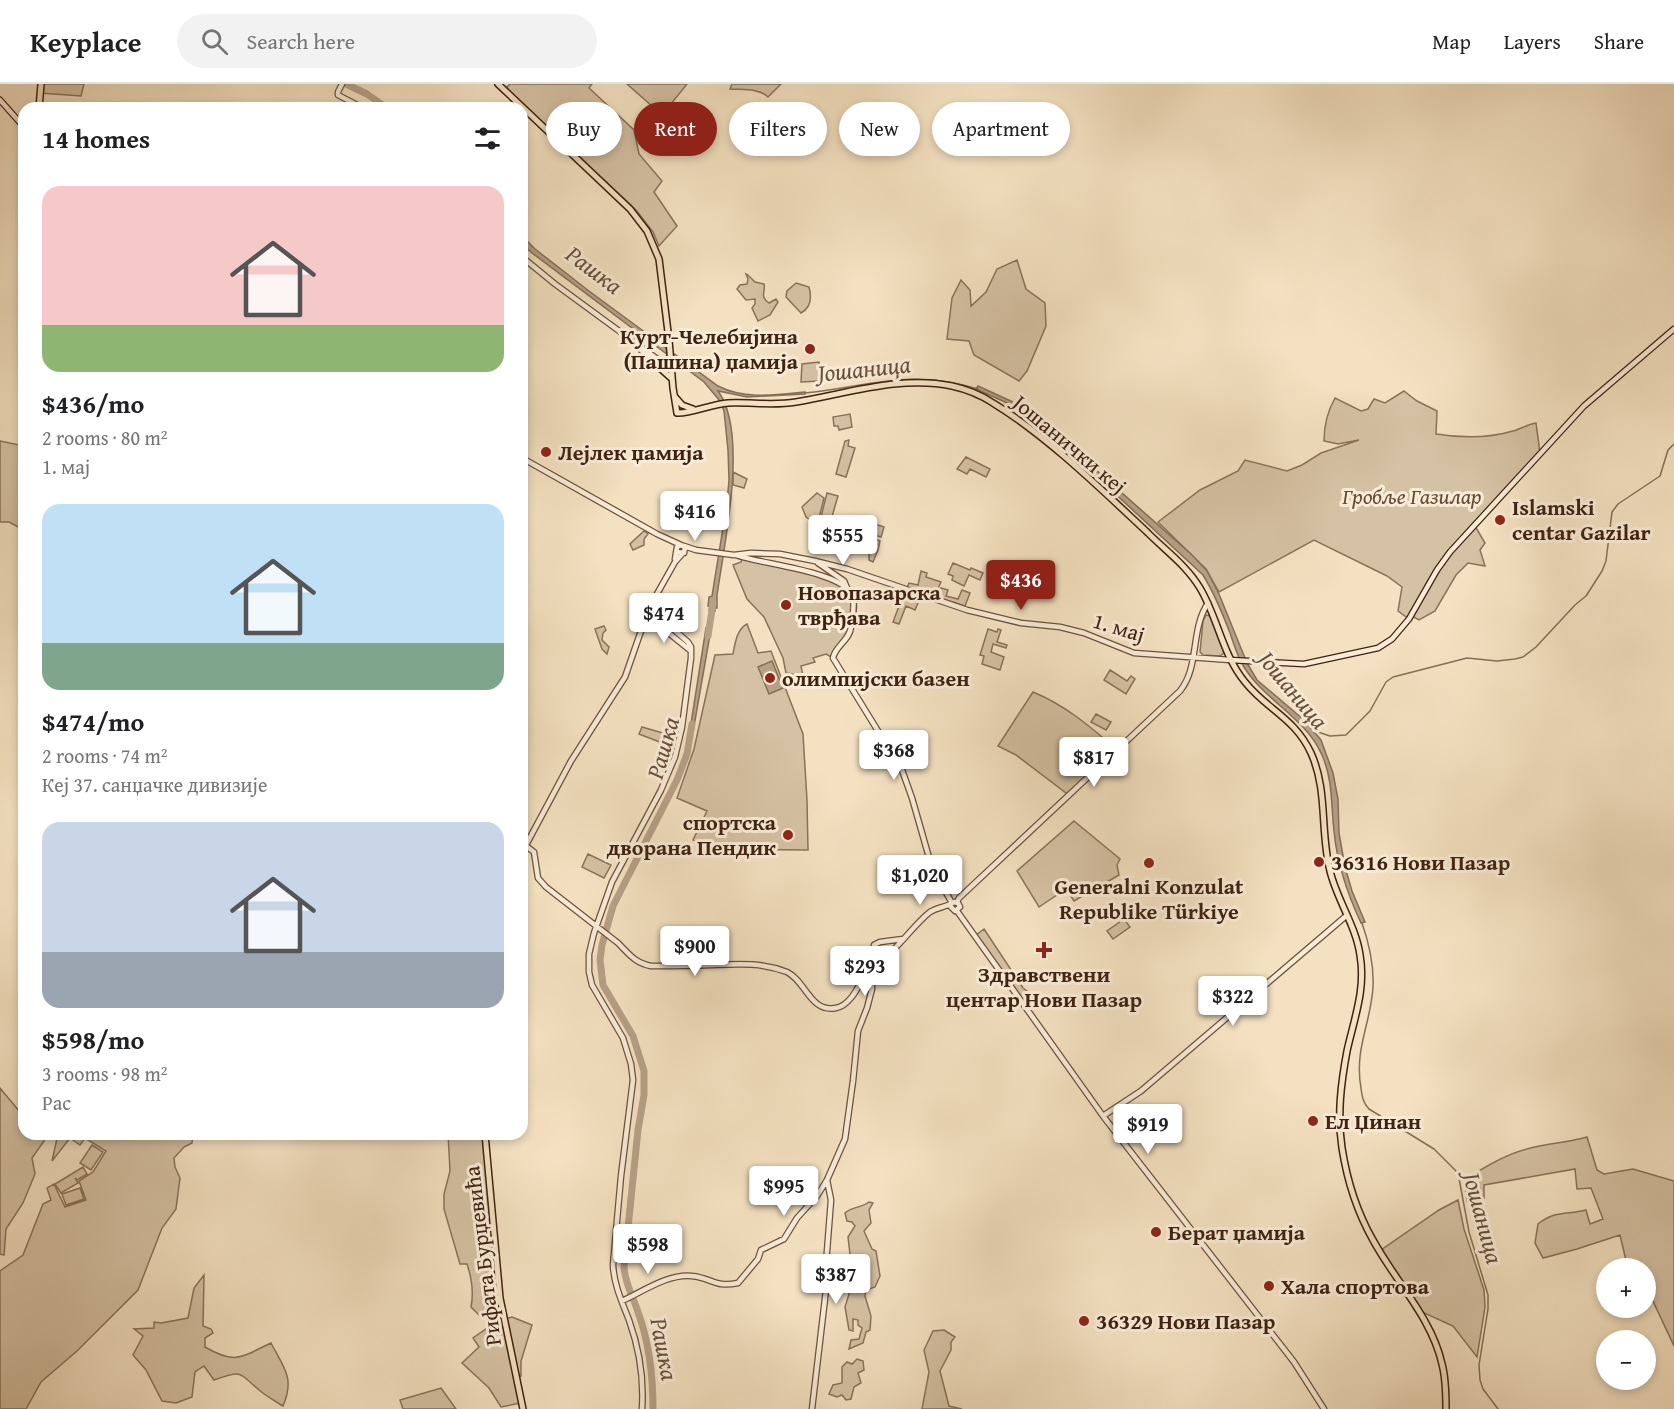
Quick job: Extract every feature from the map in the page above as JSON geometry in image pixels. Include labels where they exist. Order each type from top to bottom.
[{"type":"main road","points":[[40,102],[41,84]]},
{"type":"main road","points":[[498,84],[517,102]]},
{"type":"main road","points":[[528,112],[625,204],[642,224],[656,249],[669,340],[666,361],[671,369],[674,395],[682,405],[694,409]]},
{"type":"main road","points":[[661,369],[671,378]]},
{"type":"main road","name":"Јошанички кеј","points":[[674,395],[678,413],[684,414],[694,409],[717,404],[793,403],[906,384],[934,383],[970,392],[991,401],[1025,425],[1108,496],[1185,568],[1199,586],[1230,660],[1247,685],[1289,722],[1310,750],[1322,788],[1326,857],[1334,888],[1359,948],[1362,975],[1361,994],[1340,1095],[1340,1134],[1346,1168],[1354,1199],[1370,1235],[1419,1311],[1435,1341],[1443,1370],[1446,1409]]},
{"type":"main road","name":"Рифата Бурџевића","points":[[486,1140],[500,1298],[523,1409]]},
{"type":"street","points":[[342,84],[338,95],[351,102]]},
{"type":"street","points":[[0,100],[18,119]]},
{"type":"street","points":[[528,262],[634,342],[666,361],[671,369]]},
{"type":"street","name":"1. мај","points":[[528,461],[681,549],[736,555],[772,553],[815,561],[847,569],[967,610],[1021,623],[1053,626],[1084,633],[1131,652],[1238,661],[1309,663],[1374,650],[1386,643],[1409,619],[1445,559],[1540,453],[1592,398],[1674,329]]},
{"type":"street","points":[[634,342],[661,369],[671,369]]},
{"type":"street","points":[[528,837],[571,761],[625,677],[651,603],[681,549]]},
{"type":"street","points":[[736,555],[808,572],[847,588]]},
{"type":"street","points":[[815,561],[844,581],[854,600],[851,630],[833,657],[902,770],[932,868],[953,904],[953,911],[957,911],[1103,1116],[1284,1348],[1324,1409]]},
{"type":"street","points":[[832,580],[836,574]]},
{"type":"street","points":[[642,1409],[643,1388],[640,1365],[631,1327],[614,1280],[613,1260],[633,1080],[628,1053],[622,1038],[597,996],[590,978],[589,954],[613,880],[661,790],[675,757],[682,727],[691,647],[651,603]]},
{"type":"street","points":[[528,847],[534,852],[538,878],[546,887],[620,945],[629,956],[648,966],[764,965],[789,973],[819,1006],[840,1007],[853,994],[871,966],[893,950],[928,914],[935,909],[953,904],[1180,691],[1188,679],[1199,622],[1208,603]]},
{"type":"street","points":[[953,904],[960,907],[957,911]]},
{"type":"street","points":[[1103,1116],[1141,1090],[1346,916]]},
{"type":"street","points":[[623,1301],[648,1287],[690,1276],[718,1285],[739,1282],[758,1259],[761,1250],[784,1239],[797,1218],[817,1196],[827,1180],[846,1136],[858,1031],[872,989],[871,966],[874,945],[903,939]]},
{"type":"street","points":[[812,1409],[825,1297],[831,1200],[827,1180]]},
{"type":"green space","points":[[41,84],[84,84],[81,96],[40,93]]},
{"type":"green space","points":[[510,84],[592,84],[589,88],[604,102],[546,102],[546,127],[528,110],[528,102],[519,102],[505,89]]},
{"type":"green space","points":[[627,84],[687,84],[672,102],[647,102]]},
{"type":"green space","points":[[732,84],[781,84],[768,97],[755,91],[730,89]]},
{"type":"green space","points":[[622,119],[634,130],[634,156],[641,156],[662,181],[654,192],[677,226],[659,246],[653,232],[636,210],[578,156],[622,156]]},
{"type":"green space","points":[[1017,260],[1026,289],[1045,303],[1046,326],[1027,371],[1019,381],[974,355],[969,341],[947,339],[952,298],[961,280],[970,290],[971,306],[986,292],[997,269]]},
{"type":"green space","points":[[746,274],[755,282],[764,284],[766,301],[769,303],[776,299],[778,302],[770,315],[758,321],[752,308],[755,299],[746,300],[737,289],[740,285],[747,284]]},
{"type":"green space","points":[[796,283],[809,287],[810,291],[808,305],[801,313],[786,297],[787,291]]},
{"type":"green space","points":[[819,362],[820,381],[801,382],[802,364]]},
{"type":"green space","name":"Гробље Газилар","points":[[1404,391],[1417,401],[1437,411],[1436,434],[1465,437],[1485,436],[1513,431],[1536,423],[1540,453],[1475,526],[1485,543],[1480,550],[1485,566],[1468,563],[1456,575],[1435,611],[1419,620],[1412,616],[1409,619],[1398,611],[1402,587],[1387,576],[1314,540],[1219,592],[1206,569],[1158,522],[1200,490],[1238,471],[1245,460],[1287,471],[1321,453],[1359,440],[1338,444],[1324,441],[1326,419],[1335,398],[1361,411],[1368,409],[1374,399],[1385,403]]},
{"type":"green space","points":[[850,414],[852,427],[839,430],[838,426],[834,426],[833,417]]},
{"type":"green space","points":[[849,440],[848,446],[855,448],[846,477],[836,474],[845,441]]},
{"type":"green space","points":[[0,441],[18,445],[18,527],[9,522],[0,522]]},
{"type":"green space","points":[[966,457],[990,469],[986,477],[970,469],[967,474],[957,469]]},
{"type":"green space","points":[[733,472],[747,479],[744,488],[733,485]]},
{"type":"green space","points":[[817,493],[824,498],[819,518],[831,521],[830,526],[834,527],[830,537],[815,531],[816,524],[806,517],[802,507]]},
{"type":"green space","points":[[827,493],[838,496],[831,520],[821,517]]},
{"type":"green space","points":[[865,521],[884,527],[881,537],[862,531]]},
{"type":"green space","points":[[644,531],[648,534],[644,539],[644,545],[633,550],[630,544]]},
{"type":"green space","points":[[840,531],[844,531],[853,540],[850,546],[840,548],[838,546]]},
{"type":"green space","points":[[870,537],[880,541],[873,562],[869,560],[869,547],[865,544]]},
{"type":"green space","points":[[743,557],[840,583],[853,600],[851,630],[833,658],[826,654],[813,658],[815,662],[801,666],[803,676],[786,673],[783,658],[764,617],[747,599],[733,565],[741,562]]},
{"type":"green space","points":[[953,563],[983,573],[980,580],[969,575],[964,586],[952,580],[953,576],[948,574]]},
{"type":"green space","points":[[921,571],[927,573],[926,577],[941,582],[934,597],[907,588],[909,583],[918,585]]},
{"type":"green space","points":[[941,588],[948,590],[946,596],[958,599],[962,590],[970,593],[965,606],[937,597]]},
{"type":"green space","points":[[909,592],[916,594],[914,600],[918,603],[915,610],[906,606],[899,624],[893,622],[899,606],[894,604],[898,594],[906,597]]},
{"type":"green space","points":[[1206,615],[1210,616],[1224,653],[1220,656],[1203,655],[1200,652],[1203,621]]},
{"type":"green space","points":[[747,624],[758,653],[771,651],[803,734],[808,850],[713,849],[693,840],[707,811],[677,798],[694,749],[715,655],[733,654],[739,633]]},
{"type":"green space","points":[[604,626],[606,630],[602,640],[609,647],[607,654],[602,649],[595,629]]},
{"type":"green space","points":[[988,629],[997,632],[998,629],[1001,630],[997,642],[1007,645],[1006,648],[993,644],[991,652],[1004,657],[1000,670],[982,664],[984,656],[980,655]]},
{"type":"green space","points":[[1110,670],[1127,681],[1131,676],[1135,679],[1126,694],[1104,680]]},
{"type":"green space","points":[[1033,692],[1067,710],[1117,750],[1070,796],[1016,755],[998,746]]},
{"type":"green space","points":[[1096,714],[1111,722],[1106,730],[1091,722]]},
{"type":"green space","points":[[642,727],[680,738],[669,771],[657,767],[665,744],[639,734]]},
{"type":"green space","points":[[1074,821],[1120,859],[1117,865],[1119,875],[1074,901],[1066,889],[1039,907],[1017,871]]},
{"type":"green space","points":[[588,854],[611,865],[604,878],[582,867]]},
{"type":"green space","points":[[1124,919],[1130,927],[1113,939],[1107,931]]},
{"type":"green space","points":[[984,929],[1023,988],[1031,994],[1021,1000],[975,936]]},
{"type":"green space","points":[[0,1088],[18,1110],[18,1140],[44,1141],[32,1158],[35,1174],[23,1203],[6,1229],[4,1255],[0,1254]]},
{"type":"green space","points":[[1587,1137],[1597,1170],[1604,1174],[1633,1169],[1674,1181],[1674,1346],[1656,1308],[1656,1258],[1625,1258],[1620,1235],[1543,1258],[1535,1243],[1538,1224],[1544,1220],[1556,1215],[1586,1210],[1590,1224],[1603,1219],[1591,1188],[1577,1189],[1575,1169],[1484,1185],[1484,1198],[1467,1201],[1465,1180],[1494,1162],[1527,1149]]},
{"type":"green space","points":[[57,1140],[68,1140],[52,1161]]},
{"type":"green space","points":[[73,1140],[84,1140],[80,1145]]},
{"type":"green space","points":[[88,1140],[192,1140],[192,1143],[184,1147],[174,1158],[180,1178],[176,1209],[162,1228],[138,1290],[77,1351],[41,1382],[26,1409],[0,1409],[0,1271],[23,1255],[43,1204],[51,1200],[47,1188],[54,1184],[65,1207],[86,1200],[79,1181],[93,1172],[106,1151]]},
{"type":"green space","points":[[448,1140],[486,1140],[502,1313],[481,1317],[471,1307],[472,1291],[469,1270],[467,1264],[460,1264],[444,1209],[444,1194],[450,1171]]},
{"type":"green space","points":[[92,1145],[103,1152],[91,1170],[80,1163]]},
{"type":"green space","points":[[83,1167],[87,1174],[77,1180],[75,1178],[78,1183],[61,1193],[55,1184]]},
{"type":"green space","points":[[80,1188],[84,1199],[66,1205],[62,1194]]},
{"type":"green space","points":[[1458,1200],[1464,1229],[1484,1290],[1485,1307],[1477,1357],[1453,1326],[1422,1312],[1381,1250],[1439,1210]]},
{"type":"green space","points":[[869,1202],[873,1203],[869,1210],[871,1223],[864,1231],[872,1249],[876,1251],[880,1276],[875,1287],[866,1290],[865,1296],[871,1316],[870,1330],[866,1332],[863,1343],[849,1349],[851,1340],[859,1339],[862,1328],[858,1325],[858,1320],[853,1319],[853,1331],[849,1330],[845,1307],[850,1291],[848,1279],[851,1263],[848,1237],[855,1226],[852,1222],[847,1221],[845,1213]]},
{"type":"green space","points":[[204,1275],[203,1326],[211,1329],[213,1333],[205,1338],[205,1347],[224,1356],[238,1357],[271,1343],[288,1380],[283,1406],[243,1376],[235,1374],[214,1380],[204,1366],[195,1372],[192,1397],[176,1403],[162,1401],[146,1370],[133,1355],[143,1336],[134,1329],[154,1328],[154,1322],[161,1323],[188,1318],[194,1288]]},
{"type":"green space","points":[[512,1317],[532,1325],[521,1361],[521,1376],[516,1379],[521,1403],[501,1407],[489,1388],[462,1363],[479,1347],[473,1338],[499,1320]]},
{"type":"green space","points":[[944,1330],[955,1337],[940,1371],[949,1406],[962,1409],[922,1409],[929,1372],[924,1350],[933,1331]]},
{"type":"green space","points":[[857,1359],[863,1361],[864,1370],[858,1373],[861,1383],[854,1387],[851,1399],[846,1400],[842,1395],[837,1397],[829,1394],[833,1385],[842,1383],[842,1367],[847,1362],[852,1364]]},
{"type":"green space","points":[[441,1388],[456,1409],[403,1409],[400,1400]]},
{"type":"shaded area","points":[[528,242],[589,291],[718,386],[750,395],[805,392],[805,394],[747,397],[718,391],[727,410],[732,434],[733,461],[729,520],[715,611],[709,610],[708,606],[709,597],[712,596],[729,480],[724,411],[720,401],[704,382],[528,249]]},
{"type":"shaded area","points":[[978,386],[1015,403],[1035,416],[1191,554],[1207,571],[1219,594],[1247,663],[1257,680],[1304,720],[1321,740],[1333,773],[1338,799],[1339,833],[1345,867],[1365,922],[1361,923],[1356,912],[1340,867],[1335,843],[1330,783],[1322,755],[1306,730],[1263,690],[1244,667],[1218,603],[1203,575],[1069,451],[1025,415],[1005,402],[976,389]]},
{"type":"shaded area","name":"Рашка","points":[[706,628],[711,629],[693,732],[690,730]]},
{"type":"shaded area","name":"олимпијски базен","points":[[772,661],[783,688],[769,694],[758,667]]},
{"type":"waterway","name":"Рашка","points":[[346,84],[378,102]]},
{"type":"waterway","name":"Јошаница","points":[[805,393],[911,379],[954,383],[978,389]]},
{"type":"waterway","points":[[1315,731],[1330,736],[1346,735],[1370,711],[1386,682],[1393,677],[1467,658],[1497,661],[1515,659],[1523,657],[1536,647],[1586,596],[1602,571],[1606,561],[1612,512],[1618,504],[1660,476],[1668,450],[1674,444]]},
{"type":"waterway","name":"Рашка","points":[[708,636],[713,603]]},
{"type":"waterway","name":"Рашка","points":[[653,1409],[648,1347],[624,1267],[638,1130],[644,1095],[644,1071],[633,1036],[603,985],[600,960],[613,906],[677,780],[687,754],[692,724]]},
{"type":"waterway","name":"Јошаница","points":[[1362,923],[1373,971],[1372,1000],[1361,1048],[1359,1074],[1363,1099],[1369,1109],[1434,1149],[1458,1173],[1469,1232],[1488,1295],[1479,1365],[1480,1380],[1483,1389],[1498,1409]]},
{"type":"place","name":"Курт-Челебијина (Пашина) џамија","points":[[810,349]]},
{"type":"place","name":"Лејлек џамија","points":[[546,452]]},
{"type":"place","name":"Islamski centar Gazilar","points":[[1500,520]]},
{"type":"place","name":"Новопазарска тврђава","points":[[786,605]]},
{"type":"place","name":"олимпијски базен","points":[[770,678]]},
{"type":"place","name":"спортска дворана Пендик","points":[[788,835]]},
{"type":"place","name":"36316 Нови Пазар","points":[[1319,862]]},
{"type":"place","name":"Generalni Konzulat Republike Türkiye","points":[[1149,863]]},
{"type":"place","name":"Здравствени центар Нови Пазар","points":[[1044,950]]},
{"type":"place","name":"Ел Џинан","points":[[1313,1121]]},
{"type":"place","name":"Берат џамија","points":[[1156,1232]]},
{"type":"place","name":"Хала спортова","points":[[1269,1286]]},
{"type":"place","name":"36329 Нови Пазар","points":[[1084,1321]]}]
